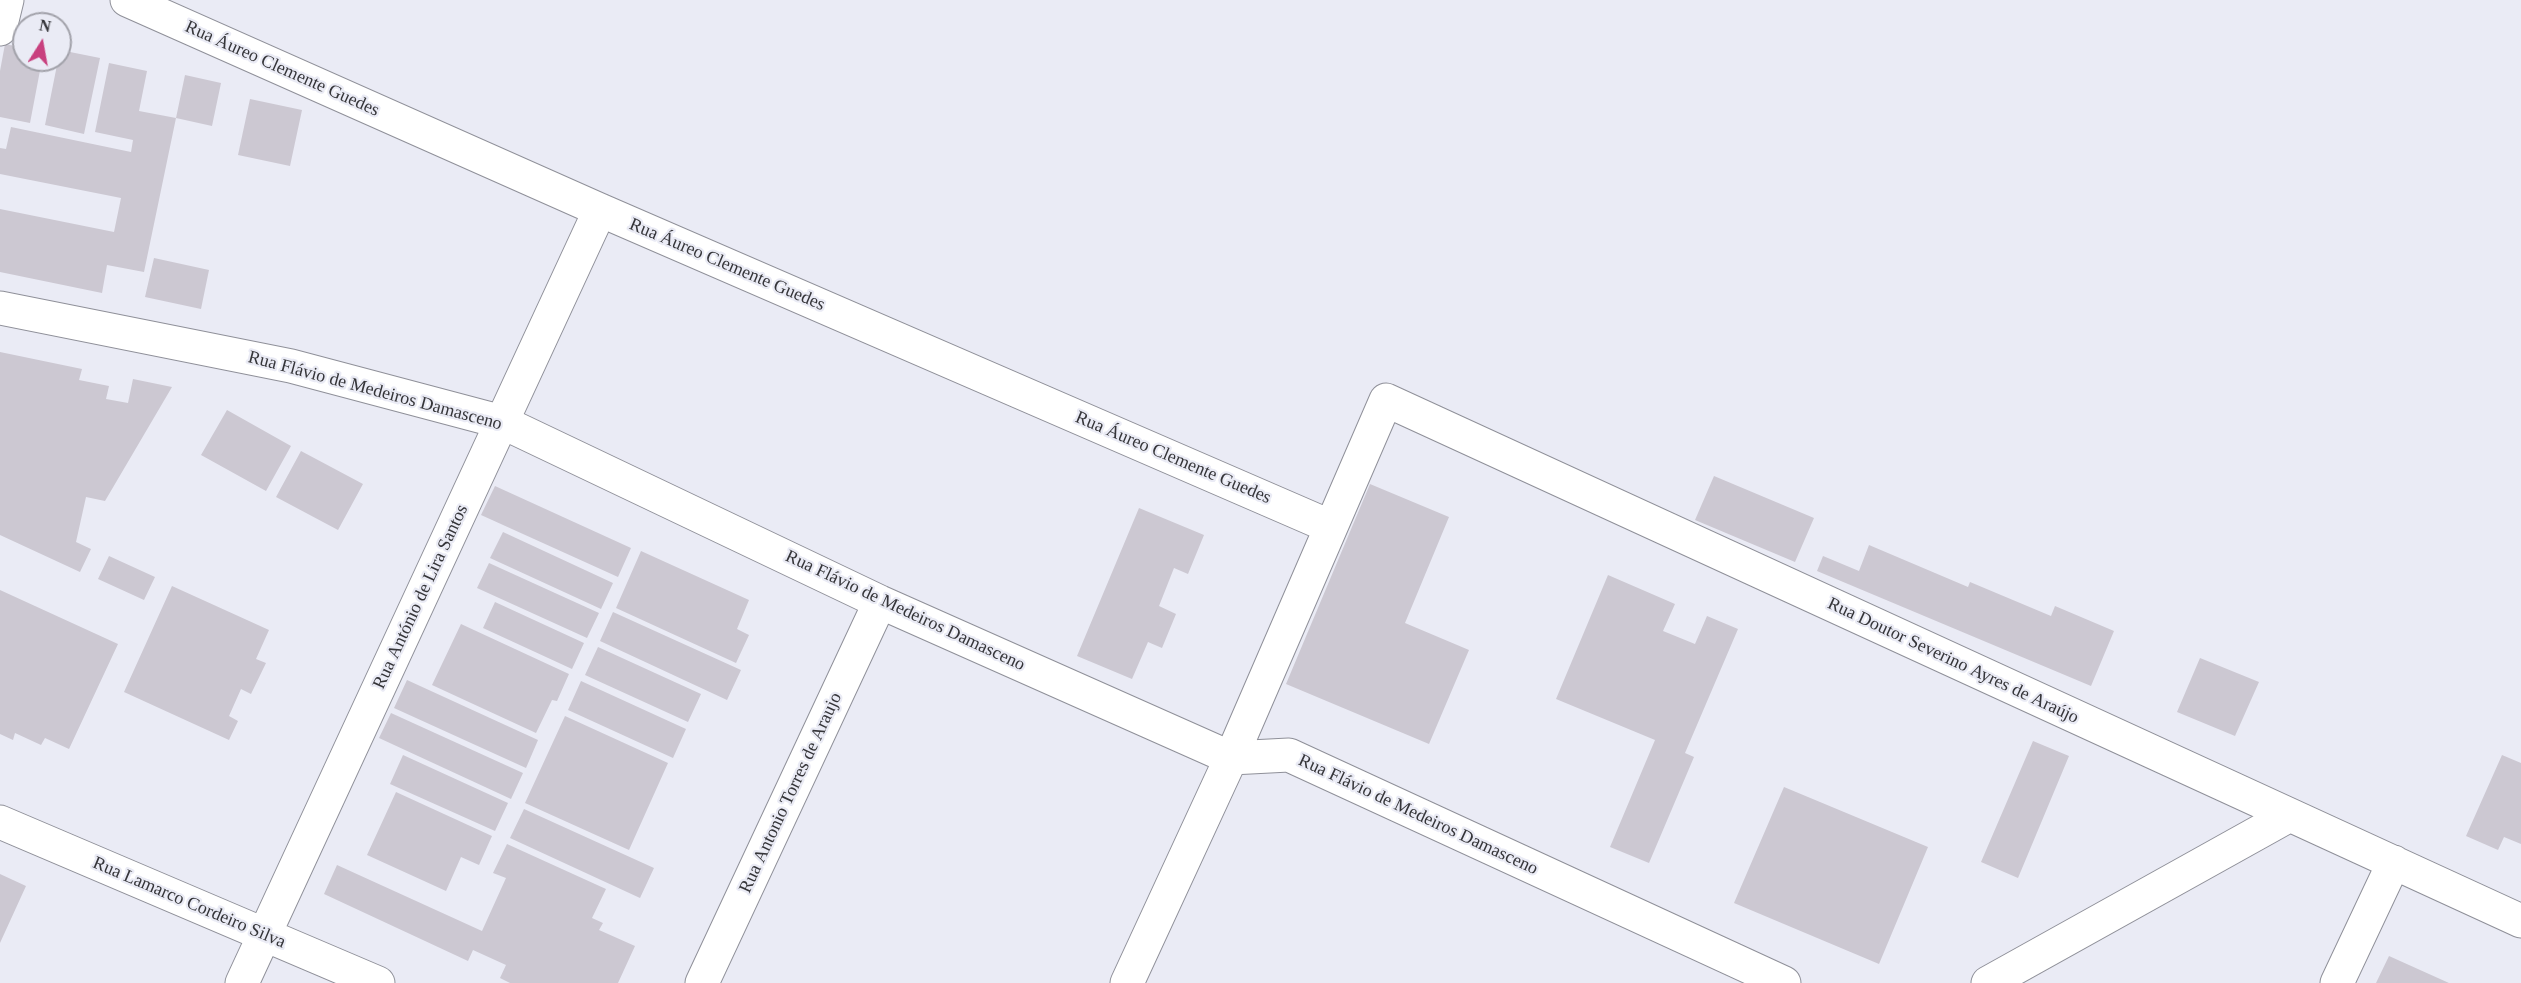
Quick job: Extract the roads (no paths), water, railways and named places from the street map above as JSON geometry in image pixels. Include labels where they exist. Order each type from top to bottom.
[{"type":"street","points":[[0,29],[7,0]]},
{"type":"street","name":"Rua Áureo Clemente Guedes","points":[[127,0],[600,210],[1329,526]]},
{"type":"street","name":"Rua António de Lira Santos","points":[[242,983],[600,210]]},
{"type":"street","name":"Rua Flávio de Medeiros Damasceno","points":[[0,308],[291,366],[502,422],[880,602],[1231,758],[1289,755],[1784,983]]},
{"type":"street","name":"Rua Doutor Severino Ayres de Araújo","points":[[1329,526],[1386,400],[2521,921]]},
{"type":"street","points":[[1127,983],[1231,758],[1329,526]]},
{"type":"street","name":"Rua Antonio Torres de Araujo","points":[[702,983],[880,602]]},
{"type":"street","points":[[1988,983],[2288,816]]},
{"type":"street","name":"Rua Lamarco Cordeiro Silva","points":[[0,822],[378,983]]},
{"type":"street","points":[[2337,983],[2394,862]]}]
